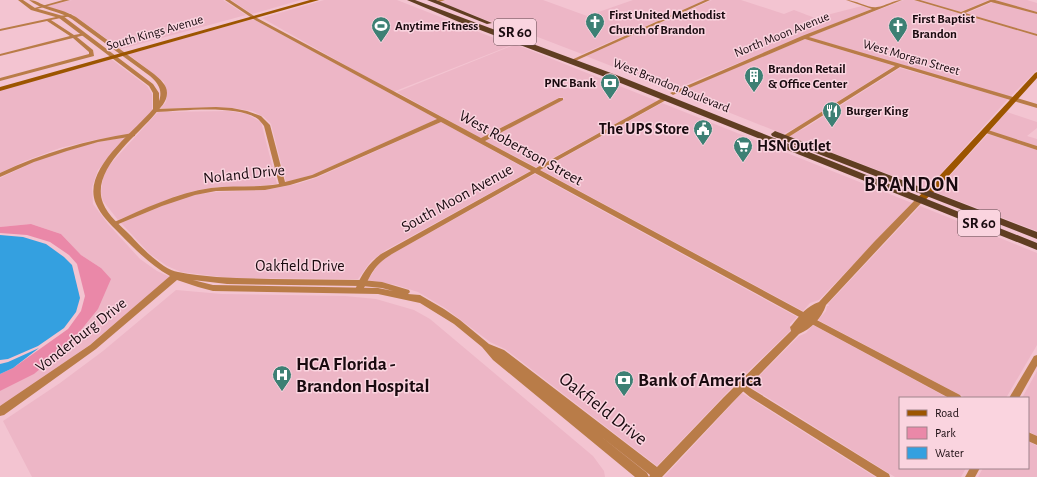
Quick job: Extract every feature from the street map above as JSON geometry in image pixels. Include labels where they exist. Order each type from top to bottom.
[{"type":"highway","name":"West Brandon Boulevard","points":[[410,0],[627,83],[634,82],[669,96],[709,107],[780,140]]},
{"type":"highway","name":"SR 60","points":[[433,1],[517,33]]},
{"type":"highway","points":[[460,20],[469,20],[495,29],[506,29]]},
{"type":"highway","name":"West Brandon Boulevard","points":[[547,44],[669,96],[924,197]]},
{"type":"highway","name":"SR 60","points":[[924,197],[1037,236]]},
{"type":"highway","name":"SR 60","points":[[924,197],[1037,246]]},
{"type":"main road","name":"South Kings Avenue","points":[[0,87],[305,0]]},
{"type":"main road","name":"South Kings Avenue","points":[[252,16],[316,0]]},
{"type":"main road","name":"South Kings Avenue","points":[[0,87],[66,66],[111,56]]},
{"type":"main road","points":[[924,197],[1037,74]]},
{"type":"street","points":[[20,0],[33,9],[61,17],[153,88],[156,96],[156,110],[231,109],[250,112],[261,118],[267,125],[282,186]]},
{"type":"street","name":"Oakfield Drive","points":[[31,0],[41,6],[70,15],[152,75],[162,86],[164,91],[163,100],[156,110],[106,164],[97,181],[96,194],[98,202],[114,224],[145,257],[162,268],[190,282],[213,288],[286,285],[360,287],[421,300],[441,311],[485,345],[496,357],[643,477]]},
{"type":"street","points":[[33,9],[68,0]]},
{"type":"street","name":"West Robertson Street","points":[[227,0],[252,16],[480,141],[955,397]]},
{"type":"street","points":[[433,1],[443,0]]},
{"type":"street","points":[[571,61],[708,0]]},
{"type":"street","points":[[848,0],[875,9]]},
{"type":"street","name":"North Moon Avenue","points":[[669,96],[804,37],[900,0]]},
{"type":"street","points":[[916,0],[1037,35]]},
{"type":"street","points":[[961,13],[993,0],[1037,13]]},
{"type":"street","points":[[0,30],[70,15]]},
{"type":"street","points":[[0,80],[92,55],[92,51],[74,36],[48,20]]},
{"type":"street","points":[[0,55],[83,34]]},
{"type":"street","name":"West Morgan Street","points":[[804,37],[1037,106]]},
{"type":"street","points":[[780,140],[898,66]]},
{"type":"street","name":"South Moon Avenue","points":[[360,287],[370,268],[389,252],[669,96]]},
{"type":"street","points":[[480,141],[561,99]]},
{"type":"street","name":"Noland Drive","points":[[114,224],[178,198],[198,192],[282,186],[314,176],[442,119]]},
{"type":"street","points":[[985,131],[1037,148]]},
{"type":"street","points":[[0,175],[27,162],[60,150],[93,141],[133,135]]},
{"type":"street","points":[[657,475],[796,332],[794,327],[822,309],[822,304],[877,244],[924,197]]},
{"type":"street","name":"Vonderburg Drive","points":[[0,412],[92,347],[177,275]]},
{"type":"street","name":"Oakfield Drive","points":[[485,345],[501,352],[657,475]]},
{"type":"street","points":[[1015,397],[1037,358]]},
{"type":"street","points":[[742,386],[885,477]]},
{"type":"shaded area","points":[[72,0],[223,0],[246,15],[121,49],[72,14],[45,6]]},
{"type":"shaded area","points":[[231,0],[301,0],[252,14]]},
{"type":"shaded area","points":[[324,0],[397,0],[512,45],[393,92],[262,18]]},
{"type":"shaded area","points":[[447,0],[543,0],[587,16],[633,0],[705,0],[582,54],[522,31],[486,20],[441,2]]},
{"type":"shaded area","points":[[712,0],[741,0],[784,14],[794,10],[815,18],[862,6],[871,9],[672,90],[586,56]]},
{"type":"shaded area","points":[[904,0],[913,0],[1037,36],[1037,70],[1010,97],[808,37]]},
{"type":"shaded area","points":[[919,0],[989,0],[960,12]]},
{"type":"shaded area","points":[[1027,0],[1037,3],[1037,12],[996,1]]},
{"type":"shaded area","points":[[993,2],[1037,14],[1037,34],[965,14]]},
{"type":"shaded area","points":[[253,19],[437,119],[312,175],[286,182],[271,124],[264,117],[252,111],[233,108],[161,108],[166,102],[167,93],[164,82],[128,54]]},
{"type":"shaded area","points":[[500,39],[657,101],[536,167],[485,141],[565,98],[560,97],[481,138],[397,92],[514,45]]},
{"type":"shaded area","points":[[805,39],[894,66],[797,127],[783,134],[678,92]]},
{"type":"shaded area","points":[[111,59],[147,86],[152,94],[152,111],[131,134],[94,140],[60,148],[25,161],[0,173],[0,90]]},
{"type":"shaded area","points":[[900,68],[1008,99],[927,189],[789,136],[805,128]]},
{"type":"shaded area","points":[[1016,101],[1007,112],[1037,122],[1037,128],[1027,136],[1037,139],[1037,146],[990,131]]},
{"type":"shaded area","points":[[662,103],[912,203],[819,300],[810,303],[803,311],[541,170]]},
{"type":"shaded area","points":[[229,111],[247,114],[261,122],[277,184],[250,187],[218,187],[198,190],[176,196],[118,220],[103,201],[101,193],[103,177],[107,168],[158,112]]},
{"type":"shaded area","points":[[441,122],[530,171],[386,250],[371,261],[358,279],[230,278],[181,272],[167,266],[150,254],[121,223],[179,199],[198,194],[265,190],[297,184],[316,178]]},
{"type":"shaded area","points":[[988,134],[1037,150],[1037,231],[935,192]]},
{"type":"shaded area","points":[[127,137],[98,170],[92,187],[93,204],[108,224],[140,259],[157,271],[170,277],[88,346],[0,408],[0,391],[34,374],[68,346],[101,268],[81,255],[61,234],[31,224],[0,227],[0,178],[45,157],[93,143]]},
{"type":"shaded area","points":[[535,174],[797,317],[790,324],[790,331],[739,380],[657,466],[505,349],[490,342],[445,308],[418,292],[396,285],[368,280],[379,263],[392,254]]},
{"type":"shaded area","points":[[920,206],[1037,253],[1037,345],[1007,397],[964,397],[818,320],[826,311],[827,306],[829,306],[828,304]]},
{"type":"shaded area","name":"HCA Florida - Brandon Hospital","points":[[176,290],[222,294],[345,296],[376,299],[414,310],[430,319],[593,456],[604,471],[605,477],[32,477],[3,421],[60,383],[103,351]]},
{"type":"shaded area","points":[[813,325],[946,397],[899,397],[899,469],[965,469],[961,477],[895,477],[749,386],[799,336],[806,333]]},
{"type":"shaded area","points":[[1037,371],[1037,436],[1029,432],[1029,397],[1023,397]]},
{"type":"shaded area","points":[[742,393],[875,477],[664,477]]},
{"type":"shaded area","points":[[1029,442],[1037,446],[1037,477],[978,477],[982,469],[1029,469]]},
{"type":"green space","points":[[31,224],[61,234],[81,255],[101,268],[111,279],[98,309],[68,346],[34,374],[0,391],[0,374],[13,368],[68,329],[81,311],[85,296],[77,264],[69,255],[50,242],[27,235],[0,233],[0,227]]},
{"type":"water","points":[[0,235],[23,237],[46,244],[64,257],[72,265],[80,298],[76,312],[64,328],[38,346],[8,359],[0,360]]},
{"type":"water","points":[[39,348],[13,368],[0,374],[0,364]]},
{"type":"place","name":"First United Methodist Church of Brandon","points":[[595,39]]},
{"type":"place","name":"Anytime Fitness","points":[[381,43]]},
{"type":"place","name":"First Baptist Brandon","points":[[898,43]]},
{"type":"place","name":"Brandon Retail & Office Center","points":[[754,93]]},
{"type":"place","name":"PNC Bank","points":[[610,100]]},
{"type":"place","name":"Burger King","points":[[832,128]]},
{"type":"place","name":"The UPS Store","points":[[703,146]]},
{"type":"place","name":"HSN Outlet","points":[[743,163]]},
{"type":"place","name":"HCA Florida - Brandon Hospital","points":[[282,392]]},
{"type":"place","name":"Bank of America","points":[[624,397]]},
{"type":"district","name":"BRANDON","points":[[912,185]]}]
